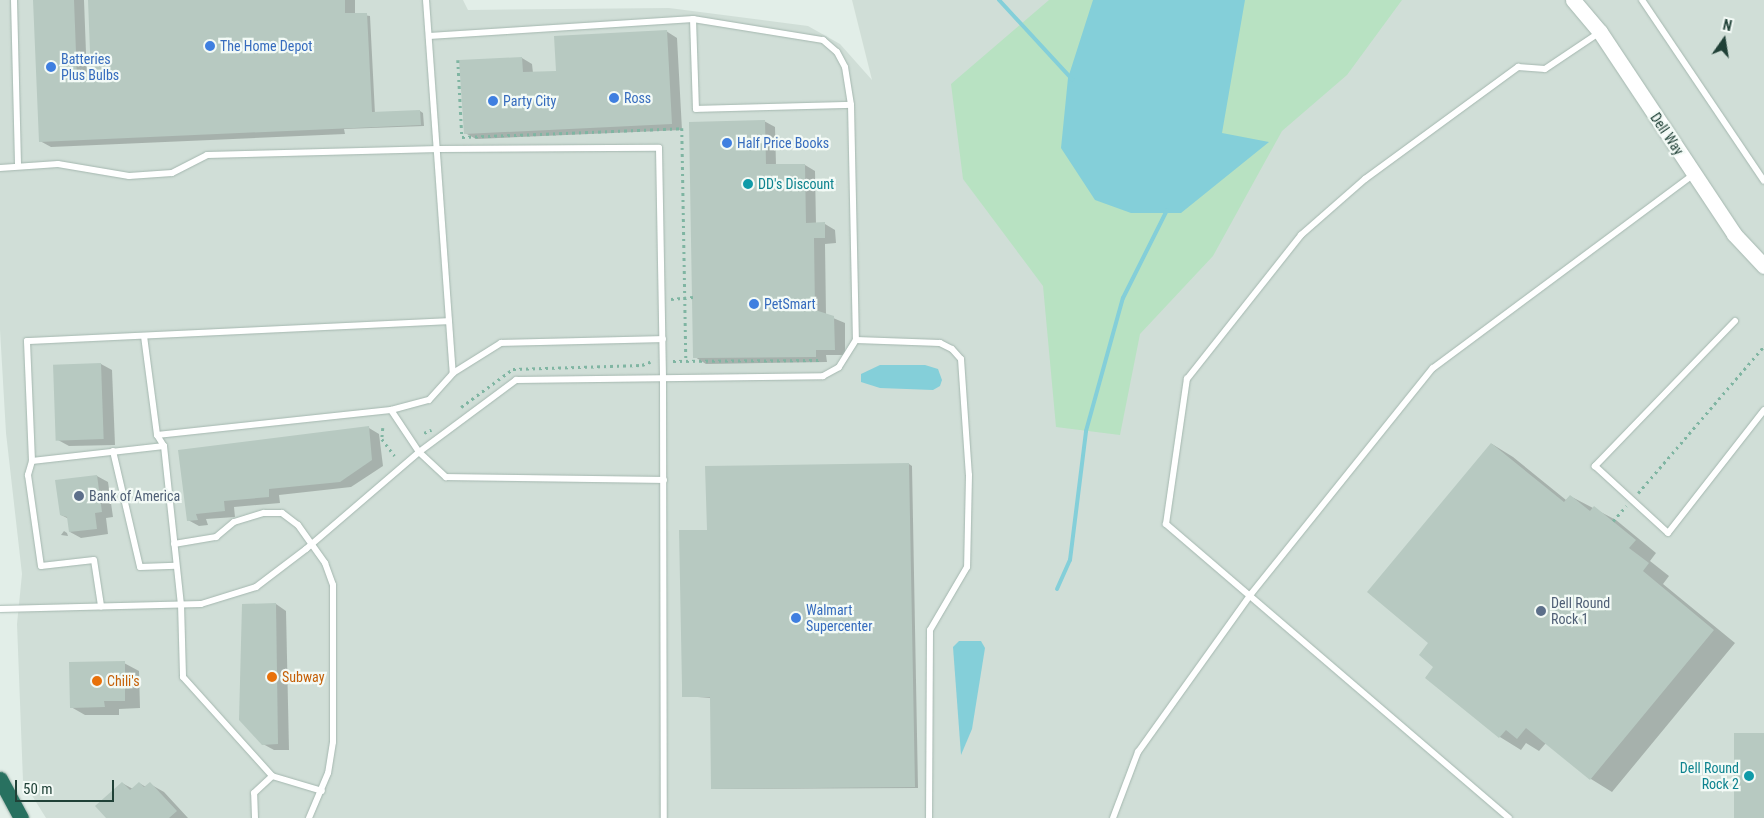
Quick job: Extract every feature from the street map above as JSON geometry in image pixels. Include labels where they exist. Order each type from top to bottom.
[{"type":"highway","points":[[0,779],[21,818]]},
{"type":"street","name":"Dell Way","points":[[1574,0],[1600,32],[1734,234],[1764,266]]},
{"type":"lane","points":[[14,0],[18,166]]},
{"type":"lane","points":[[426,0],[439,149],[453,373]]},
{"type":"lane","points":[[1642,0],[1764,181]]},
{"type":"lane","points":[[0,609],[181,604],[224,599],[256,587],[312,544],[419,452],[516,380],[823,376],[839,368],[856,340],[851,104],[846,67],[837,52],[823,40],[693,19],[429,36]]},
{"type":"lane","points":[[693,19],[696,109],[851,104]]},
{"type":"lane","points":[[1509,818],[1251,594],[1166,524],[1187,379],[1301,235],[1366,180],[1518,67],[1545,69],[1600,32]]},
{"type":"lane","points":[[0,168],[58,164],[129,176],[172,173],[207,155],[439,149],[659,148],[663,339],[664,818]]},
{"type":"lane","points":[[1113,818],[1138,752],[1251,594],[1434,368],[1694,174]]},
{"type":"lane","points":[[101,606],[94,560],[42,566],[28,475],[32,461],[27,341],[449,321]]},
{"type":"lane","points":[[1735,321],[1595,466],[1668,533],[1764,410]]},
{"type":"lane","points":[[144,336],[157,435],[164,446],[181,604],[183,677],[272,776],[322,791]]},
{"type":"lane","points":[[157,435],[391,410],[429,400],[453,373],[501,343],[663,339]]},
{"type":"lane","points":[[856,340],[940,343],[952,349],[961,359],[968,475],[967,566],[930,630],[929,818]]},
{"type":"lane","points":[[391,410],[419,452],[446,477],[664,480]]},
{"type":"lane","points":[[32,461],[164,446]]},
{"type":"lane","points":[[114,451],[140,567],[176,566]]},
{"type":"lane","points":[[174,544],[216,537],[234,522],[264,513],[282,513],[298,525],[325,563],[333,584],[333,742],[322,791],[309,818]]},
{"type":"lane","points":[[255,818],[254,793],[272,776]]},
{"type":"path","points":[[458,60],[462,137],[682,128],[686,361]]},
{"type":"path","points":[[671,299],[693,297]]},
{"type":"path","points":[[1613,521],[1764,346]]},
{"type":"path","points":[[673,361],[820,360]]},
{"type":"path","points":[[383,428],[382,439],[395,456]]},
{"type":"shaded area","points":[[0,0],[463,0],[468,10],[669,8],[808,26],[840,44],[872,80],[852,0],[1764,0],[1764,818],[46,818],[23,781],[17,624],[22,574],[6,433],[0,330]]},
{"type":"green space","points":[[1049,0],[1402,0],[1347,75],[1282,131],[1213,256],[1140,334],[1120,435],[1056,427],[1043,286],[963,179],[951,84]]},
{"type":"water","points":[[1093,0],[1245,0],[1222,133],[1269,142],[1181,213],[1131,213],[1095,200],[1061,148],[1068,78]]},
{"type":"water","points":[[880,365],[925,365],[938,369],[942,380],[940,386],[933,390],[880,388],[861,382],[861,374]]},
{"type":"water","points":[[959,641],[981,641],[985,648],[972,729],[961,755],[953,647]]},
{"type":"building","name":"The Home Depot","points":[[33,0],[74,0],[77,78],[91,77],[88,0],[345,0],[345,13],[367,13],[372,112],[420,110],[421,125],[39,142]]},
{"type":"building","name":"Ross","points":[[667,30],[672,124],[464,134],[459,60],[522,57],[523,72],[556,71],[554,36]]},
{"type":"building","points":[[765,120],[766,164],[805,164],[806,223],[825,222],[825,238],[814,238],[815,310],[834,316],[835,350],[816,350],[816,357],[693,358],[689,122]]},
{"type":"building","points":[[101,363],[104,439],[56,441],[53,365]]},
{"type":"building","points":[[369,426],[372,460],[340,482],[269,489],[269,497],[224,501],[225,511],[196,514],[198,520],[187,521],[178,450]]},
{"type":"building","name":"Dell Round Rock 1","points":[[1491,443],[1564,502],[1570,495],[1590,511],[1594,506],[1636,540],[1629,548],[1649,563],[1643,571],[1714,630],[1590,780],[1526,728],[1517,739],[1506,730],[1499,738],[1425,678],[1433,667],[1419,655],[1428,643],[1367,592]]},
{"type":"building","name":"Walmart Supercenter","points":[[909,463],[915,787],[711,789],[710,697],[682,697],[679,530],[707,530],[705,466]]},
{"type":"building","name":"Bank of America","points":[[97,475],[102,512],[95,513],[97,529],[69,532],[67,517],[60,515],[55,480]]},
{"type":"building","points":[[276,603],[278,744],[262,745],[239,720],[242,604]]},
{"type":"building","name":"Chili's","points":[[125,661],[125,701],[104,701],[105,707],[70,708],[69,662]]},
{"type":"building","name":"Dell Round Rock 2","points":[[1734,733],[1764,733],[1764,818],[1734,818]]},
{"type":"building","points":[[122,782],[130,790],[139,782],[144,787],[150,782],[177,811],[169,818],[106,818],[95,806]]},
{"type":"waterway","points":[[999,0],[1072,79]]},
{"type":"waterway","points":[[1057,589],[1070,560],[1086,431],[1123,298],[1167,210]]},
{"type":"place","name":"The Home Depot","points":[[210,46]]},
{"type":"place","name":"Batteries Plus Bulbs","points":[[51,67]]},
{"type":"place","name":"Ross","points":[[614,98]]},
{"type":"place","name":"Party City","points":[[493,101]]},
{"type":"place","name":"Half Price Books","points":[[727,143]]},
{"type":"place","name":"DD's Discount","points":[[748,184]]},
{"type":"place","name":"PetSmart","points":[[754,304]]},
{"type":"place","name":"Bank of America","points":[[79,496]]},
{"type":"place","name":"Dell Round Rock 1","points":[[1541,611]]},
{"type":"place","name":"Walmart Supercenter","points":[[796,618]]},
{"type":"place","name":"Subway","points":[[272,677]]},
{"type":"place","name":"Chili's","points":[[97,681]]},
{"type":"place","name":"Dell Round Rock 2","points":[[1749,776]]}]
